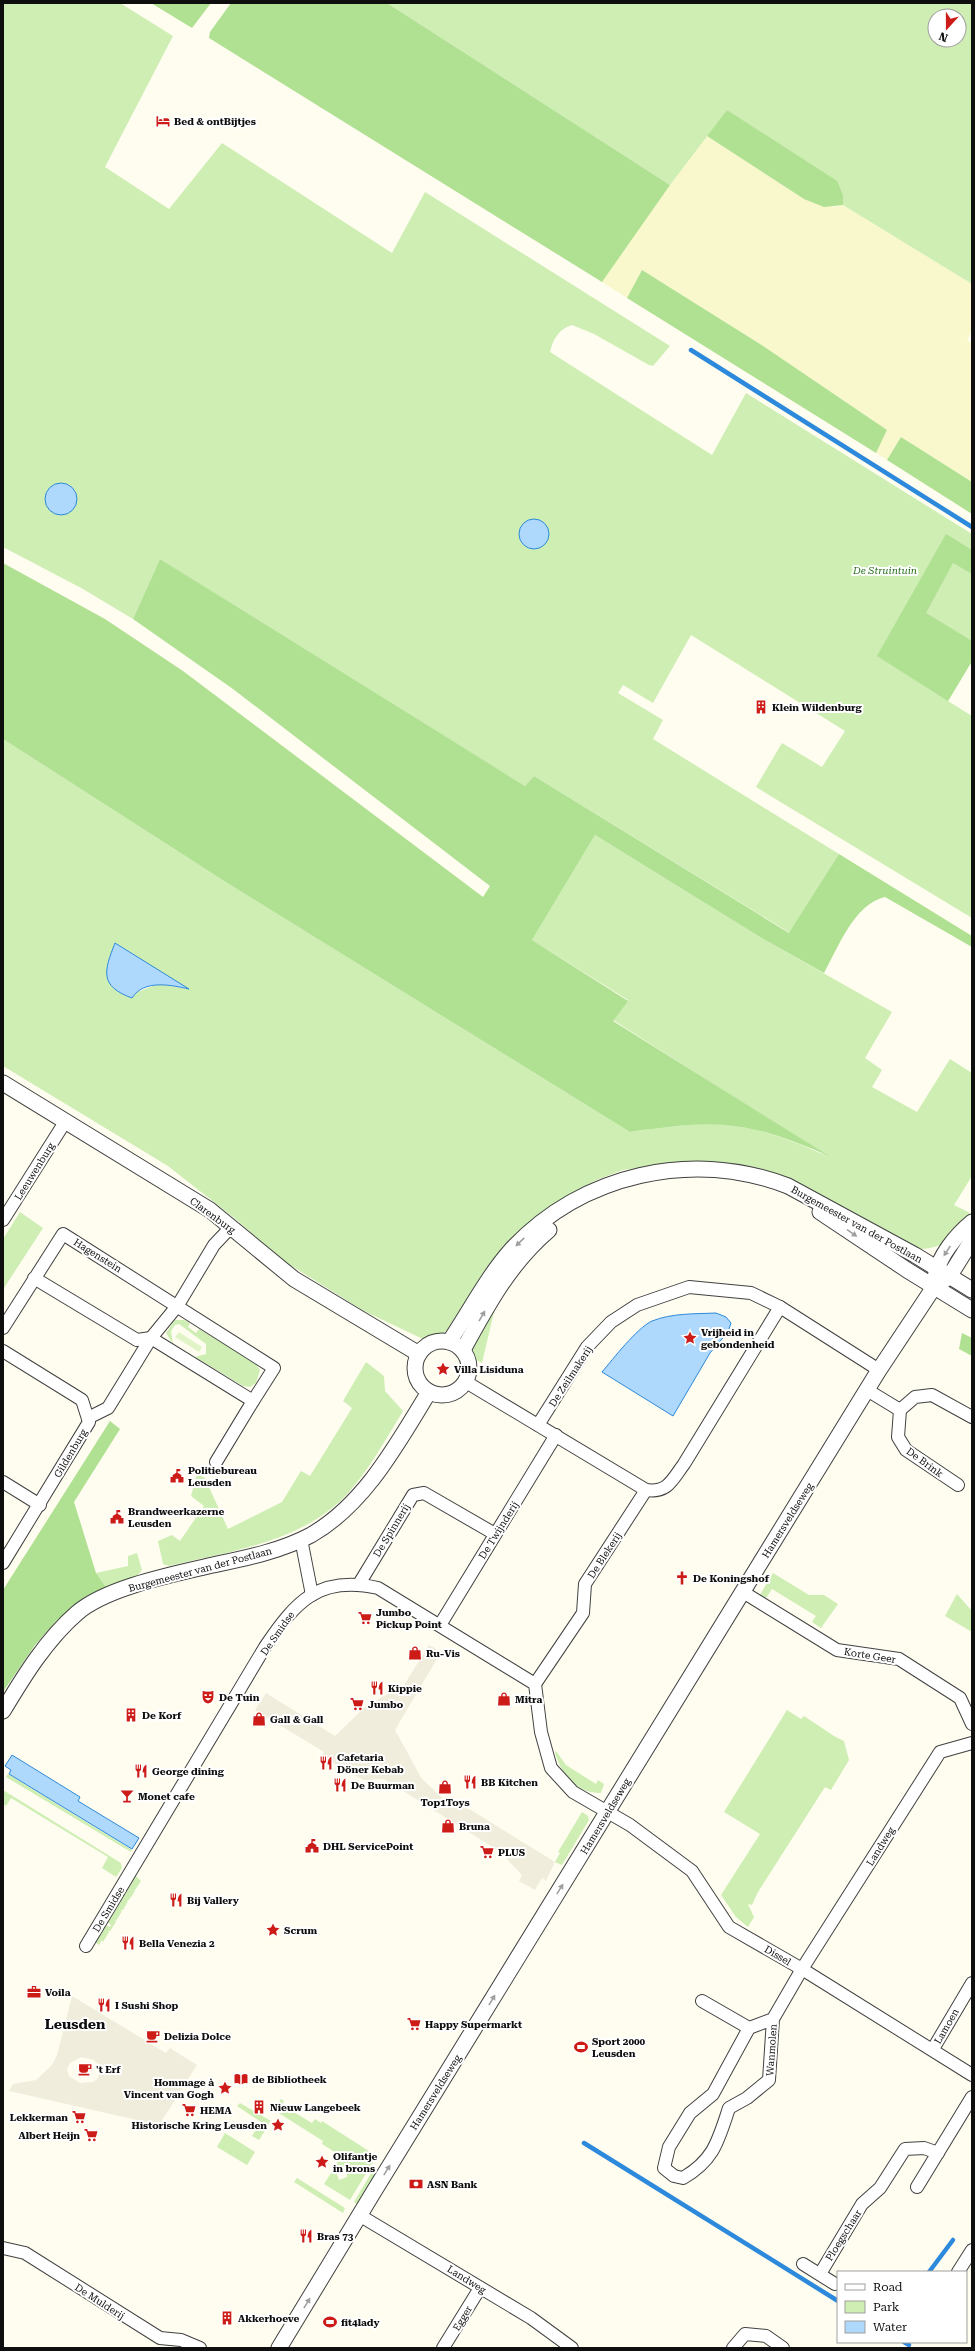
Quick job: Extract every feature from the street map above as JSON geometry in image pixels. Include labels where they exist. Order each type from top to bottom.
[{"type":"street","name":"Clarenburg","points":[[3,1083],[204,1206],[294,1279],[419,1354]]},
{"type":"street","name":"Leeuwenburg","points":[[3,1220],[65,1122]]},
{"type":"street","name":"Burgemeester van der Postlaan","points":[[449,1342],[497,1268],[513,1249],[540,1224],[567,1205],[596,1190],[629,1178],[670,1170],[720,1170],[754,1175],[777,1182],[807,1195],[972,1290]]},
{"type":"street","name":"Burgemeester van der Postlaan","points":[[462,1350],[506,1276],[528,1249],[548,1230],[574,1211],[607,1195],[666,1179],[701,1178],[728,1180],[756,1185],[782,1194],[819,1212],[972,1310]]},
{"type":"street","name":"Hamersveldseweg","points":[[934,1287],[936,1268],[961,1231],[972,1222]]},
{"type":"street","points":[[88,1418],[108,1408],[151,1338],[178,1305],[214,1245],[231,1227]]},
{"type":"street","name":"Hagenstein","points":[[3,1328],[63,1234],[178,1305],[274,1368],[216,1462]]},
{"type":"street","name":"Hamersveldseweg","points":[[280,2348],[359,2215],[880,1370],[934,1287],[949,1277],[972,1240]]},
{"type":"street","points":[[34,1278],[137,1340],[151,1338],[253,1401]]},
{"type":"street","name":"De Zeilmakerij","points":[[538,1425],[587,1347],[611,1322],[637,1304],[689,1287],[751,1293],[780,1307],[880,1370]]},
{"type":"street","points":[[466,1382],[646,1490],[657,1492],[668,1486],[684,1464],[780,1307]]},
{"type":"street","points":[[437,1341],[449,1342],[462,1350],[470,1365],[466,1382],[459,1390],[450,1395],[439,1396],[429,1392],[421,1385],[416,1375],[415,1364],[419,1354],[427,1346],[437,1341]]},
{"type":"street","name":"Gildenburg","points":[[3,1351],[82,1400],[89,1422],[40,1505],[3,1563]]},
{"type":"street","points":[[868,1390],[900,1410],[915,1397],[932,1395],[972,1417]]},
{"type":"street","name":"Burgemeester van der Postlaan","points":[[3,1711],[46,1644],[78,1612],[102,1598],[139,1584],[258,1556],[311,1535],[350,1505],[376,1474],[429,1392]]},
{"type":"street","name":"De Brink","points":[[900,1410],[898,1437],[906,1450],[958,1485]]},
{"type":"street","name":"De Twijnderij","points":[[440,1624],[556,1435]]},
{"type":"street","points":[[3,1482],[40,1505]]},
{"type":"street","name":"De Blekerij","points":[[535,1684],[583,1613],[585,1584],[646,1490]]},
{"type":"street","name":"De Spinnerij","points":[[359,1584],[413,1495],[424,1493],[495,1534]]},
{"type":"street","points":[[301,1539],[312,1595]]},
{"type":"street","name":"De Smidse","points":[[86,1946],[266,1647],[291,1610],[312,1595],[337,1584],[359,1584],[378,1588],[440,1624],[535,1684]]},
{"type":"street","name":"Korte Geer","points":[[743,1592],[836,1650],[899,1659],[960,1698],[971,1717]]},
{"type":"street","points":[[535,1684],[541,1732],[551,1768],[573,1792],[607,1812]]},
{"type":"street","name":"Landweg","points":[[802,1969],[940,1752],[972,1743]]},
{"type":"street","name":"Dissel","points":[[607,1812],[630,1825],[692,1871],[729,1927],[802,1969],[933,2049],[972,2075]]},
{"type":"street","name":"Wanmolen","points":[[728,2108],[747,2098],[769,2080],[773,2019],[802,1969]]},
{"type":"street","name":"Lamoen","points":[[933,2049],[972,1983]]},
{"type":"street","points":[[702,2001],[749,2028],[713,2094],[690,2113],[669,2147],[664,2168],[674,2176],[683,2178],[700,2168],[712,2152],[728,2108],[722,2097],[713,2094]]},
{"type":"street","name":"Wanmolen","points":[[749,2028],[773,2019]]},
{"type":"street","points":[[917,2187],[972,2097]]},
{"type":"street","name":"Ploegschaar","points":[[820,2274],[862,2204],[880,2188],[905,2149],[924,2148],[938,2152]]},
{"type":"street","name":"Landweg","points":[[359,2215],[531,2318],[572,2348]]},
{"type":"street","name":"De Mulderij","points":[[3,2248],[25,2253],[160,2338],[181,2340],[200,2348]]},
{"type":"street","points":[[959,2271],[972,2250]]},
{"type":"street","points":[[803,2264],[836,2284]]},
{"type":"street","name":"Egger","points":[[444,2348],[480,2288]]},
{"type":"street","points":[[733,2348],[745,2334],[766,2336],[783,2348]]},
{"type":"green space","name":"De Struintuin","points":[[3,3],[120,3],[173,36],[105,167],[169,209],[222,143],[392,253],[425,192],[670,346],[653,366],[594,334],[572,325],[557,335],[550,352],[712,455],[746,393],[972,534],[972,661],[948,701],[972,716],[972,918],[756,787],[782,743],[822,767],[845,731],[691,635],[653,703],[623,685],[618,693],[663,720],[653,739],[839,854],[790,933],[534,776],[525,786],[453,742],[452,744],[160,559],[133,619],[83,589],[3,547]]},
{"type":"green space","points":[[151,3],[211,3],[192,28]]},
{"type":"green space","points":[[231,3],[387,3],[670,185],[602,282],[209,38],[210,32]]},
{"type":"green space","points":[[387,3],[972,3],[972,284],[843,205],[843,195],[727,110],[670,185]]},
{"type":"green space","points":[[727,110],[837,181],[843,195],[843,205],[824,207],[804,199],[707,136]]},
{"type":"green space","points":[[707,136],[804,199],[834,207],[843,205],[972,284],[972,331],[967,340],[972,343],[972,482],[901,437],[887,460],[876,453],[887,430],[760,344],[642,270],[627,298],[602,282],[658,201]]},
{"type":"green space","points":[[642,270],[760,344],[887,430],[876,453],[627,298]]},
{"type":"green space","points":[[901,437],[972,482],[972,514],[887,460]]},
{"type":"green space","points":[[946,534],[972,550],[972,574],[953,563],[926,613],[972,641],[972,661],[948,701],[877,656]]},
{"type":"green space","points":[[160,559],[525,786],[534,776],[789,933],[839,854],[972,936],[972,947],[885,897],[874,901],[864,908],[848,928],[824,973],[760,937],[595,835],[532,940],[628,1001],[613,1021],[829,1156],[770,1133],[732,1126],[713,1124],[692,1125],[630,1132],[232,886],[3,739],[3,563],[105,619],[183,671],[483,897],[490,886],[233,689],[133,619]]},
{"type":"green space","points":[[3,739],[232,886],[630,1132],[691,1125],[731,1125],[767,1133],[825,1155],[613,1020],[628,1000],[532,940],[595,835],[760,937],[892,1012],[865,1058],[882,1070],[872,1087],[917,1112],[950,1059],[972,1073],[972,1176],[954,1205],[970,1213],[953,1236],[941,1245],[924,1249],[913,1249],[744,1167],[710,1162],[684,1162],[623,1170],[599,1179],[568,1195],[544,1211],[519,1233],[483,1273],[447,1330],[437,1339],[425,1340],[364,1311],[279,1258],[238,1221],[168,1166],[3,1066]],"holes":[[[115,943],[188,989],[158,984],[135,993]]]},
{"type":"green space","points":[[20,1212],[43,1228],[4,1288],[3,1239]]},
{"type":"green space","points":[[498,1295],[482,1363],[471,1357],[472,1345]]},
{"type":"green space","points":[[175,1320],[184,1320],[190,1323],[188,1327],[196,1333],[199,1329],[255,1363],[260,1370],[256,1383],[250,1387],[243,1386],[195,1357],[206,1354],[206,1344],[179,1324],[175,1325],[171,1331],[173,1344],[166,1333]]},
{"type":"green space","points":[[179,1332],[202,1347],[199,1352],[175,1337]]},
{"type":"green space","points":[[962,1333],[972,1338],[972,1356],[959,1349]]},
{"type":"green space","points":[[366,1362],[384,1376],[385,1391],[403,1411],[371,1463],[349,1492],[331,1509],[311,1523],[289,1533],[265,1542],[217,1555],[169,1566],[163,1564],[158,1541],[172,1535],[180,1541],[204,1506],[191,1496],[197,1474],[205,1478],[228,1529],[282,1502],[301,1471],[310,1476],[352,1408],[343,1401]]},
{"type":"green space","points":[[110,1421],[120,1429],[74,1502],[96,1573],[106,1587],[57,1620],[35,1645],[3,1692],[3,1590]]},
{"type":"green space","points":[[137,1553],[142,1570],[137,1576],[106,1587],[96,1573],[128,1566],[128,1556]]},
{"type":"green space","points":[[773,1573],[809,1595],[824,1595],[838,1604],[821,1628],[812,1622],[816,1616],[772,1589],[766,1598],[760,1595]]},
{"type":"green space","points":[[957,1594],[972,1611],[972,1632],[945,1616]]},
{"type":"green space","points":[[787,1710],[801,1719],[804,1716],[844,1741],[849,1760],[831,1790],[825,1787],[758,1892],[752,1905],[748,1904],[754,1917],[748,1927],[736,1917],[721,1895],[760,1834],[724,1812]]},
{"type":"green space","points":[[556,1751],[566,1765],[596,1784],[598,1780],[604,1784],[601,1793],[584,1790],[571,1781],[558,1761],[555,1753]]},
{"type":"green space","points":[[8,1774],[132,1850],[131,1852],[6,1777]]},
{"type":"green space","points":[[3,1790],[121,1863],[122,1868],[116,1877],[102,1868],[108,1857],[11,1798],[6,1806],[3,1804]]},
{"type":"green space","points":[[582,1812],[588,1816],[589,1820],[562,1865],[555,1862],[560,1853],[558,1852]]},
{"type":"green space","points":[[136,1876],[141,1881],[135,1890],[133,1890],[135,1891],[129,1900],[127,1900],[128,1901],[123,1910],[120,1910],[122,1911],[116,1921],[114,1920],[116,1922],[110,1931],[108,1931],[109,1932],[103,1942],[102,1940],[99,1945],[95,1942],[106,1925],[110,1927],[111,1925],[108,1922]]},
{"type":"green space","points":[[281,2099],[284,2101],[282,2105],[312,2123],[315,2119],[321,2123],[322,2121],[375,2155],[376,2157],[350,2200],[324,2184],[333,2170],[336,2172],[339,2180],[347,2177],[347,2171],[345,2169],[337,2170],[334,2168],[341,2156],[322,2144],[323,2141],[274,2110]]},
{"type":"green space","points":[[240,2103],[271,2121],[259,2140],[252,2136],[261,2122],[237,2106]]},
{"type":"green space","points":[[225,2133],[255,2152],[247,2165],[217,2147]]},
{"type":"green space","points":[[374,2168],[379,2170],[358,2205],[354,2202]]},
{"type":"green space","points":[[297,2178],[345,2208],[343,2213],[294,2182]]},
{"type":"shaded area","points":[[429,1645],[441,1652],[395,1730],[422,1779],[448,1803],[471,1810],[555,1862],[546,1881],[542,1878],[535,1890],[519,1881],[522,1875],[499,1851],[384,1779],[364,1780],[344,1770],[322,1756],[324,1752],[255,1710],[266,1693],[335,1736],[366,1706],[404,1685]]},
{"type":"shaded area","name":"'t Erf","points":[[72,1996],[166,2053],[170,2048],[197,2065],[159,2125],[9,2091],[13,2084],[36,2080],[52,2065],[57,2055]],"holes":[[[81,2057],[94,2060],[99,2065],[100,2071],[98,2078],[93,2082],[80,2083],[69,2076],[67,2069],[70,2063]]]},
{"type":"water","points":[[58,483],[64,483],[74,490],[77,499],[76,505],[70,512],[64,515],[58,515],[48,508],[45,502],[45,496],[52,486]]},
{"type":"water","points":[[534,519],[545,523],[549,534],[545,545],[534,549],[523,545],[519,534],[523,523]]},
{"type":"water","points":[[115,943],[189,989],[158,985],[143,988],[132,998],[121,993],[109,983],[107,976],[108,962]]},
{"type":"water","points":[[716,1313],[726,1317],[731,1323],[728,1332],[710,1353],[673,1416],[602,1372],[632,1337],[652,1321],[676,1315]]},
{"type":"water","points":[[12,1755],[80,1797],[78,1801],[139,1838],[132,1849],[9,1774],[11,1770],[5,1766]]},
{"type":"waterway","points":[[691,350],[972,527]]},
{"type":"waterway","points":[[584,2143],[837,2300]]},
{"type":"waterway","points":[[930,2271],[953,2240]]},
{"type":"place","name":"Bed & ontBijtjes","points":[[163,121]]},
{"type":"place","name":"Klein Wildenburg","points":[[761,707]]},
{"type":"place","name":"Vrijheid in gebondenheid","points":[[690,1338]]},
{"type":"place","name":"Villa Lisiduna","points":[[443,1369]]},
{"type":"place","name":"Politiebureau Leusden","points":[[177,1476]]},
{"type":"place","name":"Brandweerkazerne Leusden","points":[[117,1517]]},
{"type":"place","name":"De Koningshof","points":[[682,1578]]},
{"type":"place","name":"Jumbo Pickup Point","points":[[365,1618]]},
{"type":"place","name":"Ru-Vis","points":[[415,1653]]},
{"type":"place","name":"Kippie","points":[[377,1688]]},
{"type":"place","name":"De Tuin","points":[[208,1697]]},
{"type":"place","name":"Mitra","points":[[504,1699]]},
{"type":"place","name":"Jumbo","points":[[357,1704]]},
{"type":"place","name":"De Korf","points":[[131,1715]]},
{"type":"place","name":"Gall & Gall","points":[[259,1719]]},
{"type":"place","name":"Cafetaria Döner Kebab","points":[[326,1763]]},
{"type":"place","name":"George dining","points":[[141,1771]]},
{"type":"place","name":"BB Kitchen","points":[[470,1782]]},
{"type":"place","name":"De Buurman","points":[[340,1785]]},
{"type":"place","name":"Top1Toys","points":[[445,1787]]},
{"type":"place","name":"Monet cafe","points":[[127,1796]]},
{"type":"place","name":"Bruna","points":[[448,1826]]},
{"type":"place","name":"DHL ServicePoint","points":[[312,1846]]},
{"type":"place","name":"PLUS","points":[[487,1852]]},
{"type":"place","name":"Bij Vallery","points":[[176,1900]]},
{"type":"place","name":"Scrum","points":[[273,1930]]},
{"type":"place","name":"Bella Venezia 2","points":[[128,1943]]},
{"type":"place","name":"Voila","points":[[34,1992]]},
{"type":"place","name":"I Sushi Shop","points":[[104,2005]]},
{"type":"place","name":"Happy Supermarkt","points":[[414,2024]]},
{"type":"place","name":"Delizia Dolce","points":[[153,2036]]},
{"type":"place","name":"Sport 2000 Leusden","points":[[581,2047]]},
{"type":"place","name":"'t Erf","points":[[85,2069]]},
{"type":"place","name":"de Bibliotheek","points":[[241,2079]]},
{"type":"place","name":"Hommage à Vincent van Gogh","points":[[225,2088]]},
{"type":"place","name":"Nieuw Langebeek","points":[[259,2107]]},
{"type":"place","name":"HEMA","points":[[189,2110]]},
{"type":"place","name":"Lekkerman","points":[[79,2117]]},
{"type":"place","name":"Historische Kring Leusden","points":[[278,2125]]},
{"type":"place","name":"Albert Heijn","points":[[91,2135]]},
{"type":"place","name":"Olifantje in brons","points":[[322,2162]]},
{"type":"place","name":"ASN Bank","points":[[416,2184]]},
{"type":"place","name":"Bras 73","points":[[306,2236]]},
{"type":"place","name":"Akkerhoeve","points":[[227,2318]]},
{"type":"place","name":"fit4lady","points":[[330,2322]]},
{"type":"district","name":"Leusden","points":[[75,2024]]}]
